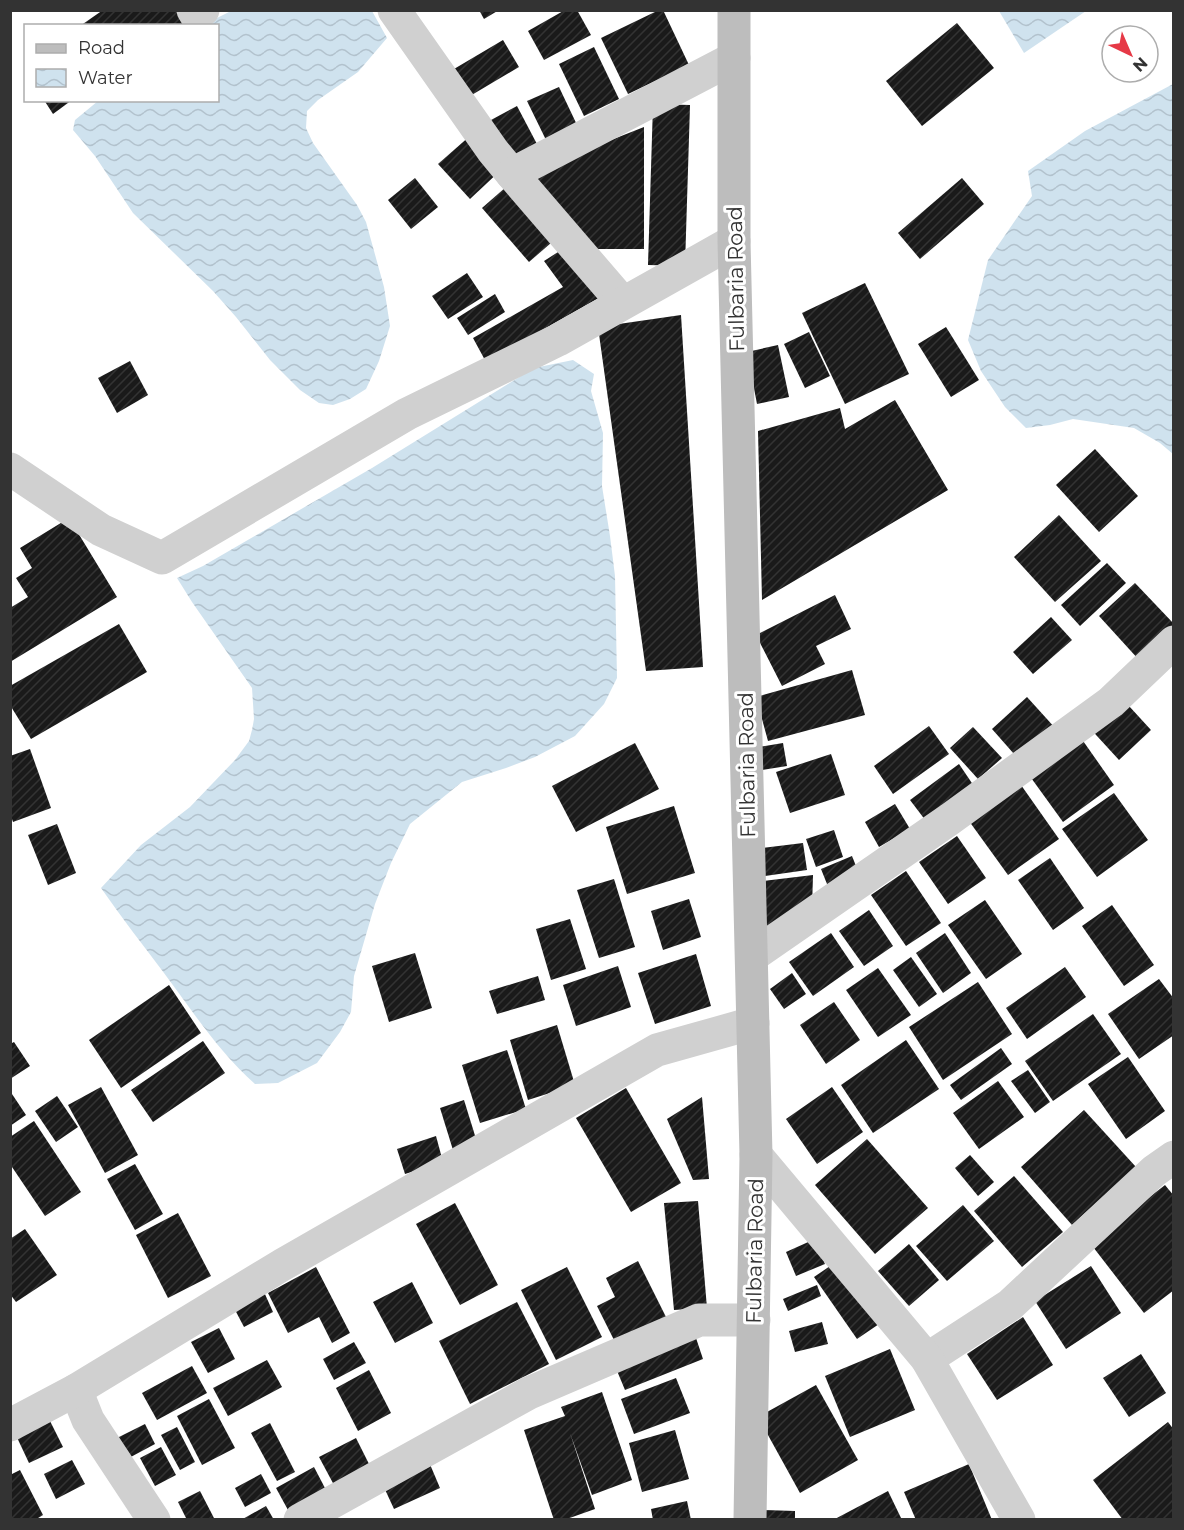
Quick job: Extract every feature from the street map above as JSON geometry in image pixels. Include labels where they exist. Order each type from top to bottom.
[{"type":"main road","name":"Fulbaria Road","points":[[734,10],[734,241],[756,1155],[750,1520]]},
{"type":"street","points":[[193,10],[196,15],[203,10]]},
{"type":"street","points":[[394,10],[493,152],[623,303]]},
{"type":"street","points":[[512,174],[734,58]]},
{"type":"street","points":[[10,469],[101,530],[162,558],[407,414],[558,340],[734,241]]},
{"type":"street","points":[[752,957],[950,819],[1111,702],[1173,642]]},
{"type":"street","points":[[10,1425],[76,1390],[282,1266],[657,1050],[753,1023]]},
{"type":"street","points":[[756,1155],[927,1359],[1019,1520]]},
{"type":"street","points":[[927,1359],[1010,1305],[1154,1171],[1173,1157]]},
{"type":"street","points":[[300,1520],[529,1393],[699,1320],[754,1320]]},
{"type":"street","points":[[76,1390],[88,1420],[154,1520]]},
{"type":"water","points":[[231,11],[372,11],[387,38],[358,72],[318,100],[307,111],[306,128],[313,143],[357,205],[366,222],[384,287],[390,326],[379,361],[366,389],[350,399],[333,405],[319,403],[300,390],[270,360],[213,291],[133,213],[95,156],[73,130],[75,120],[97,102],[219,102],[219,24],[205,24]]},
{"type":"water","points":[[999,11],[1086,11],[1024,53]]},
{"type":"water","points":[[1173,84],[1173,454],[1160,443],[1134,428],[1073,419],[1026,428],[1005,407],[981,371],[968,340],[988,260],[1032,196],[1028,171],[1085,131]]},
{"type":"water","points":[[573,360],[594,374],[591,391],[603,433],[602,486],[615,576],[617,678],[604,704],[575,736],[535,757],[462,782],[410,824],[375,904],[354,976],[351,1012],[340,1032],[317,1063],[278,1083],[255,1084],[207,1031],[101,888],[141,845],[190,807],[235,760],[249,741],[252,730],[254,719],[252,688],[177,578],[203,566],[372,468],[534,368]]},
{"type":"building","points":[[103,10],[184,10],[186,24],[83,24]]},
{"type":"building","points":[[479,10],[499,10],[484,19]]},
{"type":"building","points":[[565,10],[577,10],[591,35],[544,60],[528,31]]},
{"type":"building","points":[[663,10],[689,65],[628,94],[601,38]]},
{"type":"building","points":[[957,23],[994,68],[922,126],[886,81]]},
{"type":"building","points":[[503,40],[519,67],[470,96],[454,69]]},
{"type":"building","points":[[594,47],[619,99],[584,116],[559,64]]},
{"type":"building","points":[[559,87],[578,127],[547,142],[527,101]]},
{"type":"building","points":[[45,102],[69,102],[53,114]]},
{"type":"building","points":[[653,104],[690,105],[685,266],[648,265]]},
{"type":"building","points":[[517,106],[538,146],[512,160],[491,120]]},
{"type":"building","points":[[644,127],[644,249],[586,249],[525,174]]},
{"type":"building","points":[[471,135],[502,169],[470,199],[438,164]]},
{"type":"building","points":[[415,178],[438,207],[411,229],[388,200]]},
{"type":"building","points":[[962,178],[984,204],[920,259],[898,233]]},
{"type":"building","points":[[513,181],[559,236],[529,262],[482,208]]},
{"type":"building","points":[[569,245],[604,295],[486,362],[473,338],[563,287],[544,261]]},
{"type":"building","points":[[467,273],[483,297],[448,319],[432,296]]},
{"type":"building","points":[[865,283],[909,374],[845,404],[802,313]]},
{"type":"building","points":[[495,294],[505,312],[468,335],[457,318]]},
{"type":"building","points":[[681,315],[703,667],[646,671],[598,327]]},
{"type":"building","points":[[946,327],[979,380],[951,397],[918,344]]},
{"type":"building","points":[[809,332],[830,376],[805,388],[784,344]]},
{"type":"building","points":[[778,345],[789,397],[757,404],[747,352]]},
{"type":"building","points":[[130,361],[148,395],[117,413],[98,378]]},
{"type":"building","points":[[895,400],[948,490],[762,600],[758,431],[840,408],[845,429]]},
{"type":"building","points":[[1095,449],[1138,496],[1099,532],[1056,485]]},
{"type":"building","points":[[1059,515],[1101,561],[1055,602],[1014,557]]},
{"type":"building","points":[[69,518],[117,597],[10,662],[10,608],[28,597],[16,578],[32,568],[20,548]]},
{"type":"building","points":[[1107,563],[1126,583],[1080,626],[1061,605]]},
{"type":"building","points":[[1135,583],[1174,624],[1174,630],[1140,661],[1099,616]]},
{"type":"building","points":[[835,595],[851,629],[816,646],[825,664],[782,686],[756,635]]},
{"type":"building","points":[[1051,617],[1072,640],[1033,674],[1013,652]]},
{"type":"building","points":[[119,624],[147,672],[31,739],[10,705],[10,686]]},
{"type":"building","points":[[852,670],[865,715],[768,741],[756,697]]},
{"type":"building","points":[[1118,694],[1151,730],[1119,760],[1086,724]]},
{"type":"building","points":[[1027,697],[1056,729],[1021,762],[992,729]]},
{"type":"building","points":[[929,726],[949,754],[893,794],[874,766]]},
{"type":"building","points":[[973,727],[1002,758],[978,779],[950,748]]},
{"type":"building","points":[[1081,738],[1114,785],[1063,822],[1029,775]]},
{"type":"building","points":[[635,743],[659,789],[576,832],[552,786]]},
{"type":"building","points":[[783,743],[787,766],[755,771],[752,748]]},
{"type":"building","points":[[30,749],[51,808],[13,822],[10,813],[10,756]]},
{"type":"building","points":[[831,754],[845,795],[790,813],[776,772]]},
{"type":"building","points":[[959,764],[980,795],[932,829],[910,800]]},
{"type":"building","points":[[1021,785],[1059,839],[1008,875],[969,821]]},
{"type":"building","points":[[1114,793],[1148,840],[1097,877],[1062,829]]},
{"type":"building","points":[[895,804],[910,829],[879,847],[865,822]]},
{"type":"building","points":[[674,806],[695,873],[627,894],[606,827]]},
{"type":"building","points":[[57,824],[76,873],[48,885],[28,835]]},
{"type":"building","points":[[834,830],[843,857],[816,867],[806,839]]},
{"type":"building","points":[[957,836],[986,878],[948,904],[919,862]]},
{"type":"building","points":[[803,843],[807,870],[765,876],[762,848]]},
{"type":"building","points":[[852,856],[860,876],[829,889],[821,869]]},
{"type":"building","points":[[1050,858],[1084,908],[1053,930],[1018,880]]},
{"type":"building","points":[[906,871],[941,923],[906,946],[871,895]]},
{"type":"building","points":[[813,875],[812,909],[763,943],[763,881]]},
{"type":"building","points":[[614,879],[635,947],[599,958],[577,890]]},
{"type":"building","points":[[689,899],[701,937],[663,950],[651,911]]},
{"type":"building","points":[[985,900],[1022,954],[986,979],[948,925]]},
{"type":"building","points":[[1112,905],[1154,965],[1124,986],[1082,926]]},
{"type":"building","points":[[869,910],[893,946],[864,966],[839,931]]},
{"type":"building","points":[[570,919],[586,969],[551,980],[536,929]]},
{"type":"building","points":[[831,933],[854,967],[813,996],[789,962]]},
{"type":"building","points":[[945,933],[971,973],[943,993],[916,953]]},
{"type":"building","points":[[415,953],[432,1008],[389,1022],[372,966]]},
{"type":"building","points":[[696,954],[711,1006],[655,1024],[638,973]]},
{"type":"building","points":[[911,957],[937,994],[919,1007],[893,970]]},
{"type":"building","points":[[618,966],[631,1007],[576,1026],[563,985]]},
{"type":"building","points":[[1065,967],[1086,997],[1027,1039],[1006,1008]]},
{"type":"building","points":[[878,968],[911,1015],[878,1037],[846,990]]},
{"type":"building","points":[[792,973],[806,994],[784,1009],[770,989]]},
{"type":"building","points":[[538,976],[545,1000],[497,1014],[489,991]]},
{"type":"building","points":[[1159,979],[1174,999],[1174,1035],[1139,1059],[1108,1014]]},
{"type":"building","points":[[978,982],[1012,1034],[943,1080],[909,1027]]},
{"type":"building","points":[[169,985],[201,1033],[121,1088],[89,1040]]},
{"type":"building","points":[[834,1002],[860,1040],[826,1064],[800,1025]]},
{"type":"building","points":[[1093,1014],[1121,1054],[1053,1101],[1025,1061]]},
{"type":"building","points":[[557,1025],[575,1085],[528,1100],[510,1040]]},
{"type":"building","points":[[906,1040],[939,1089],[873,1133],[841,1085]]},
{"type":"building","points":[[203,1041],[225,1073],[153,1122],[131,1090]]},
{"type":"building","points":[[14,1042],[30,1066],[10,1079],[10,1044]]},
{"type":"building","points":[[1001,1048],[1012,1064],[961,1100],[950,1085]]},
{"type":"building","points":[[507,1050],[526,1109],[480,1123],[462,1065]]},
{"type":"building","points":[[1128,1057],[1165,1111],[1126,1139],[1088,1084]]},
{"type":"building","points":[[1028,1070],[1050,1102],[1035,1113],[1011,1081]]},
{"type":"building","points":[[998,1081],[1024,1117],[979,1149],[953,1113]]},
{"type":"building","points":[[101,1087],[138,1155],[105,1173],[68,1105]]},
{"type":"building","points":[[832,1087],[863,1132],[817,1164],[786,1119]]},
{"type":"building","points":[[626,1088],[681,1183],[631,1212],[576,1118]]},
{"type":"building","points":[[10,1091],[26,1115],[10,1126]]},
{"type":"building","points":[[57,1096],[78,1127],[56,1142],[35,1111]]},
{"type":"building","points":[[702,1097],[709,1179],[693,1180],[667,1119]]},
{"type":"building","points":[[464,1100],[477,1142],[453,1150],[440,1108]]},
{"type":"building","points":[[1084,1110],[1136,1167],[1072,1225],[1021,1167]]},
{"type":"building","points":[[34,1121],[81,1192],[45,1216],[10,1164],[10,1137]]},
{"type":"building","points":[[436,1136],[443,1162],[405,1174],[397,1149]]},
{"type":"building","points":[[867,1139],[928,1208],[875,1254],[815,1185]]},
{"type":"building","points":[[970,1155],[994,1182],[978,1196],[955,1168]]},
{"type":"building","points":[[135,1164],[163,1214],[135,1230],[107,1179]]},
{"type":"building","points":[[1014,1176],[1063,1232],[1022,1267],[974,1211]]},
{"type":"building","points":[[1165,1185],[1174,1196],[1174,1290],[1144,1313],[1090,1243]]},
{"type":"building","points":[[698,1201],[707,1308],[674,1310],[664,1203]]},
{"type":"building","points":[[455,1203],[498,1285],[460,1305],[416,1224]]},
{"type":"building","points":[[963,1205],[994,1241],[947,1281],[916,1246]]},
{"type":"building","points":[[178,1213],[211,1276],[168,1298],[136,1235]]},
{"type":"building","points":[[25,1229],[57,1275],[16,1302],[10,1294],[10,1239]]},
{"type":"building","points":[[815,1239],[825,1264],[796,1276],[786,1252]]},
{"type":"building","points":[[909,1244],[939,1280],[909,1306],[878,1271]]},
{"type":"building","points":[[638,1261],[666,1317],[615,1342],[597,1306],[615,1297],[606,1278]]},
{"type":"building","points":[[836,1262],[879,1324],[857,1339],[814,1277]]},
{"type":"building","points":[[1091,1266],[1121,1313],[1066,1349],[1035,1301]]},
{"type":"building","points":[[316,1267],[350,1333],[332,1343],[319,1317],[288,1333],[268,1293]]},
{"type":"building","points":[[567,1267],[602,1337],[556,1360],[521,1290]]},
{"type":"building","points":[[412,1282],[433,1323],[395,1343],[373,1302]]},
{"type":"building","points":[[817,1285],[821,1296],[788,1311],[783,1299]]},
{"type":"building","points":[[264,1292],[273,1312],[244,1327],[234,1308]]},
{"type":"building","points":[[517,1302],[549,1364],[470,1404],[439,1341]]},
{"type":"building","points":[[1023,1317],[1053,1365],[997,1400],[967,1354]]},
{"type":"building","points":[[822,1322],[828,1344],[795,1352],[789,1331]]},
{"type":"building","points":[[219,1328],[235,1359],[208,1373],[191,1342]]},
{"type":"building","points":[[695,1335],[703,1359],[625,1390],[615,1366]]},
{"type":"building","points":[[354,1342],[366,1363],[334,1380],[323,1359]]},
{"type":"building","points":[[890,1349],[915,1410],[850,1437],[825,1376]]},
{"type":"building","points":[[1141,1354],[1166,1393],[1129,1417],[1103,1378]]},
{"type":"building","points":[[267,1360],[282,1387],[228,1416],[213,1388]]},
{"type":"building","points":[[192,1366],[207,1393],[157,1420],[142,1393]]},
{"type":"building","points":[[369,1370],[391,1413],[358,1431],[336,1388]]},
{"type":"building","points":[[676,1378],[690,1413],[634,1434],[621,1399]]},
{"type":"building","points":[[816,1385],[858,1460],[800,1493],[758,1417]]},
{"type":"building","points":[[602,1392],[632,1480],[592,1495],[570,1433],[595,1509],[564,1520],[554,1520],[524,1430],[565,1416],[561,1407]]},
{"type":"building","points":[[209,1399],[235,1448],[202,1465],[177,1416]]},
{"type":"building","points":[[46,1413],[63,1447],[29,1463],[13,1429]]},
{"type":"building","points":[[1168,1422],[1174,1430],[1174,1520],[1123,1520],[1093,1480]]},
{"type":"building","points":[[270,1423],[295,1472],[277,1481],[251,1433]]},
{"type":"building","points":[[145,1424],[155,1444],[127,1459],[117,1438]]},
{"type":"building","points":[[177,1427],[195,1462],[180,1470],[161,1435]]},
{"type":"building","points":[[675,1430],[689,1479],[642,1492],[629,1443]]},
{"type":"building","points":[[356,1438],[370,1466],[334,1485],[319,1457]]},
{"type":"building","points":[[161,1447],[176,1475],[155,1486],[140,1458]]},
{"type":"building","points":[[72,1460],[85,1484],[56,1499],[44,1474]]},
{"type":"building","points":[[429,1462],[440,1488],[394,1509],[382,1483]]},
{"type":"building","points":[[969,1464],[992,1520],[916,1520],[904,1492]]},
{"type":"building","points":[[314,1467],[326,1490],[288,1510],[276,1488]]},
{"type":"building","points":[[20,1470],[43,1515],[35,1520],[10,1520],[10,1475]]},
{"type":"building","points":[[261,1474],[271,1493],[245,1507],[235,1488]]},
{"type":"building","points":[[200,1491],[215,1520],[187,1520],[178,1502]]},
{"type":"building","points":[[888,1491],[902,1520],[833,1520]]},
{"type":"building","points":[[687,1501],[691,1520],[653,1520],[651,1509]]},
{"type":"building","points":[[266,1506],[274,1520],[241,1520]]},
{"type":"building","points":[[764,1510],[795,1511],[795,1520],[764,1520]]}]
